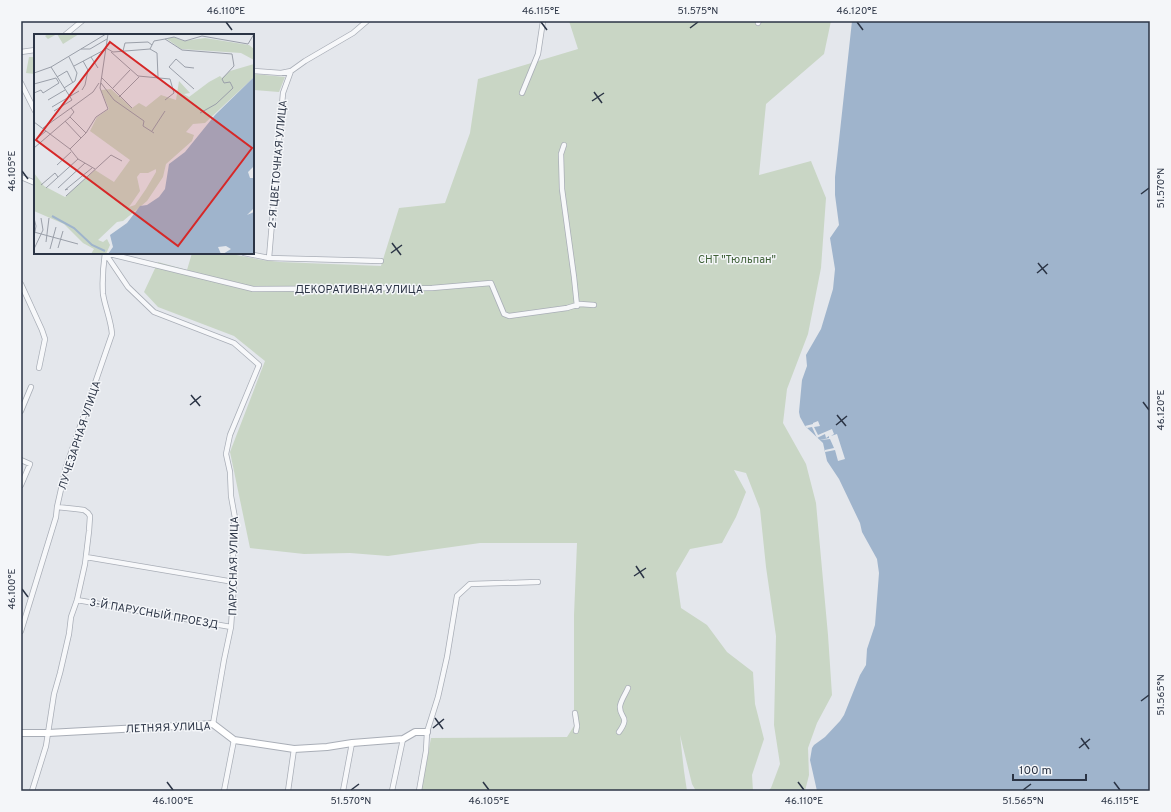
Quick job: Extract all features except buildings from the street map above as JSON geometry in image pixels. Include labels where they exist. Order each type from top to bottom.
[{"type":"street","points":[[67,34],[82,21]]},
{"type":"street","points":[[254,71],[281,74],[291,71],[305,61],[353,34],[367,21]]},
{"type":"street","points":[[522,93],[538,54],[543,21]]},
{"type":"street","points":[[21,52],[34,50]]},
{"type":"street","name":"2-Я ЦВЕТОЧНАЯ УЛИЦА","points":[[270,258],[283,93],[291,71]]},
{"type":"street","points":[[21,83],[22,90],[34,109]]},
{"type":"street","points":[[564,145],[561,154],[562,189],[577,306]]},
{"type":"street","points":[[21,176],[34,182]]},
{"type":"street","name":"ЛУЧЕЗАРНАЯ УЛИЦА","points":[[32,791],[46,746],[54,694],[86,557],[90,516],[84,510],[57,507],[66,467],[112,334],[111,323],[103,295],[102,271],[105,254]]},
{"type":"street","name":"ПАРУСНАЯ УЛИЦА","points":[[106,254],[128,287],[154,312],[234,343],[259,364],[230,435],[226,454],[230,472],[231,496],[235,518],[232,537],[234,582],[231,627],[214,724]]},
{"type":"street","name":"ДЕКОРАТИВНАЯ УЛИЦА","points":[[109,254],[253,289],[432,288],[491,283],[504,314],[509,316],[567,308],[580,304],[594,305]]},
{"type":"street","points":[[249,254],[270,258],[381,261]]},
{"type":"street","points":[[21,284],[45,339],[39,368]]},
{"type":"street","points":[[21,411],[31,387]]},
{"type":"street","points":[[21,460],[30,464],[21,485]]},
{"type":"street","points":[[21,631],[56,517],[57,507]]},
{"type":"street","points":[[86,557],[234,582]]},
{"type":"street","points":[[419,791],[426,751],[427,732],[438,697],[447,657],[457,596],[470,584],[538,582]]},
{"type":"street","name":"3-Й ПАРУСНЫЙ ПРОЕЗД","points":[[77,600],[231,627]]},
{"type":"street","points":[[618,732],[624,725],[625,720],[620,705],[628,688]]},
{"type":"street","points":[[575,713],[577,726],[576,731]]},
{"type":"street","name":"ЛЕТНЯЯ УЛИЦА","points":[[21,733],[48,733],[214,724],[234,740]]},
{"type":"street","points":[[224,791],[234,740],[294,749],[403,739],[415,732],[427,732]]},
{"type":"street","points":[[392,791],[403,739]]},
{"type":"street","points":[[342,791],[352,743]]},
{"type":"street","points":[[288,791],[294,749]]},
{"type":"green space","name":"СНТ \"Тюльпан\"","points":[[569,21],[831,21],[824,54],[766,104],[759,175],[811,161],[826,198],[821,268],[808,334],[787,389],[783,423],[806,464],[816,503],[832,695],[817,723],[808,748],[809,775],[805,791],[768,791],[771,788],[780,764],[774,725],[776,636],[766,567],[760,509],[746,473],[734,470],[746,492],[736,517],[722,543],[690,549],[676,573],[681,608],[707,625],[727,652],[753,672],[755,704],[764,739],[752,775],[753,791],[696,791],[692,784],[680,735],[687,791],[421,791],[431,738],[567,737],[574,726],[574,615],[577,543],[480,543],[388,556],[350,553],[304,554],[250,548],[230,452],[265,361],[234,336],[158,307],[144,292],[158,262],[187,270],[192,254],[231,254],[280,262],[381,266],[399,208],[445,203],[470,133],[478,79],[578,49]]},
{"type":"green space","points":[[29,57],[34,57],[34,74],[26,73]]},
{"type":"green space","points":[[254,74],[285,77],[279,92],[254,90]]},
{"type":"water","points":[[852,21],[1150,21],[1150,791],[817,791],[810,760],[812,748],[825,737],[844,715],[860,675],[866,665],[867,649],[875,625],[879,573],[877,559],[862,532],[860,523],[839,479],[827,461],[823,443],[805,426],[799,412],[802,380],[807,366],[806,355],[821,329],[833,289],[835,269],[830,238],[839,225],[835,195],[835,177]]},
{"type":"pier","points":[[818,421],[820,426],[814,427],[818,435],[832,429],[834,434],[831,436],[837,434],[845,459],[838,461],[835,450],[825,452],[825,450],[834,448],[830,439],[820,440],[829,438],[829,436],[826,438],[825,434],[817,438],[812,427],[807,428],[805,426]]}]
